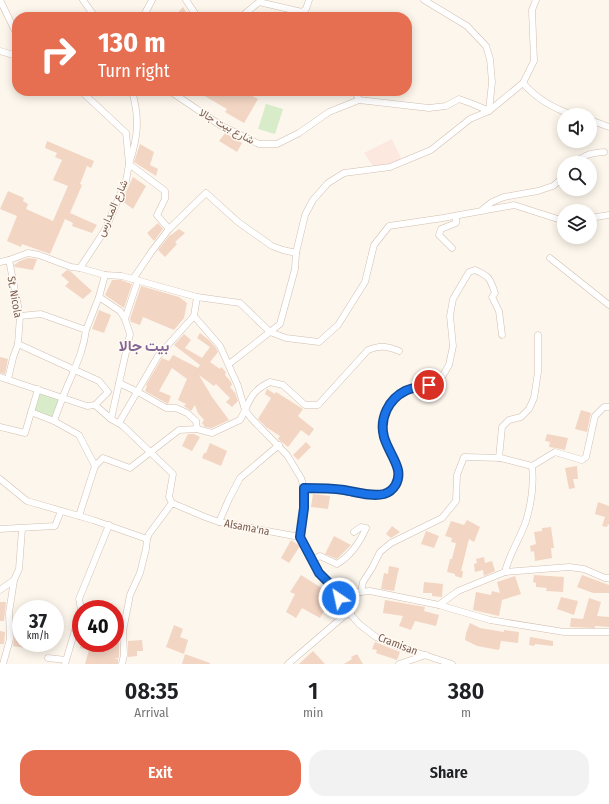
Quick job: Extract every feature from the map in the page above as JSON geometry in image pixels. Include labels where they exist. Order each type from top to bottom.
[{"type":"street","points":[[0,0],[12,25]]},
{"type":"street","points":[[83,0],[91,12]]},
{"type":"street","points":[[146,12],[152,0]]},
{"type":"street","points":[[186,0],[194,12]]},
{"type":"street","points":[[306,12],[309,0]]},
{"type":"street","points":[[424,0],[466,26],[486,46],[490,59],[492,82],[489,111]]},
{"type":"street","points":[[228,364],[280,324],[295,269],[296,253],[305,215],[313,200],[328,183],[344,173],[381,169],[403,163],[431,150],[470,119],[489,111],[523,83],[534,61],[532,10],[536,0]]},
{"type":"street","points":[[247,12],[259,2],[302,12],[306,9]]},
{"type":"street","points":[[0,51],[12,55]]},
{"type":"street","points":[[523,83],[532,94],[557,108]]},
{"type":"street","name":"شارع المدارس","points":[[80,268],[105,230],[126,181],[129,164],[126,133],[86,96]]},
{"type":"street","points":[[133,96],[138,121],[136,140],[129,164],[165,191],[165,199],[157,215],[170,229]]},
{"type":"street","name":"شارع بيت جالا","points":[[177,96],[220,125],[259,144],[277,144],[299,133],[329,112],[359,100],[429,108],[446,106],[459,99],[489,111]]},
{"type":"street","points":[[357,96],[359,100]]},
{"type":"street","points":[[597,122],[609,126]]},
{"type":"street","points":[[585,156],[604,152]]},
{"type":"street","points":[[482,210],[492,202],[504,197],[538,191],[553,186],[557,182]]},
{"type":"street","points":[[125,320],[135,280],[152,251],[170,229],[206,193],[238,222],[272,246],[296,253]]},
{"type":"street","points":[[0,262],[28,253],[39,255],[71,267],[105,275],[122,276],[197,297],[240,303],[270,332],[286,338],[318,342],[338,325],[365,282],[374,245],[389,226],[456,216],[514,205],[557,220]]},
{"type":"street","points":[[597,217],[609,215]]},
{"type":"street","points":[[452,248],[439,235],[441,229],[456,223],[456,216]]},
{"type":"street","points":[[550,258],[609,305]]},
{"type":"street","name":"St. Nicola","points":[[8,379],[12,358],[18,344],[20,316],[9,260]]},
{"type":"street","points":[[304,488],[323,488],[381,494],[394,488],[399,478],[398,468],[389,452],[383,436],[382,421],[387,407],[394,398],[405,391],[440,382],[449,365],[453,346],[450,316],[453,299],[469,272],[475,270],[486,274],[491,280],[495,293],[492,297],[499,311],[502,335]]},
{"type":"street","points":[[54,421],[80,356],[85,340],[86,330],[99,297],[105,275]]},
{"type":"street","points":[[99,297],[120,311],[130,334],[111,419]]},
{"type":"street","points":[[119,423],[158,356],[194,316],[197,297]]},
{"type":"street","points":[[20,316],[41,314],[86,330]]},
{"type":"street","points":[[194,316],[220,346],[238,386],[245,410],[288,455],[301,478],[304,488],[304,508],[300,537],[319,573],[339,593],[339,598],[342,601],[346,601],[349,596],[360,592],[370,591],[439,605],[490,620],[564,632],[609,632]]},
{"type":"street","points":[[499,458],[502,427],[509,420],[521,417],[529,409],[534,398],[538,372],[538,335]]},
{"type":"street","points":[[18,344],[99,381],[108,392],[95,406]]},
{"type":"street","points":[[79,516],[95,466],[103,458],[130,468],[179,430],[197,429],[212,433],[240,420],[251,395],[259,387],[270,382],[283,385],[305,405],[318,406],[368,350],[377,346],[388,347],[399,351]]},
{"type":"street","points":[[0,377],[87,406],[95,406],[111,419],[119,423],[173,474],[169,497],[172,503],[219,522]]},
{"type":"street","points":[[119,383],[166,408],[176,408],[187,413],[196,420],[197,429]]},
{"type":"street","points":[[0,427],[25,433],[38,389]]},
{"type":"street","points":[[288,664],[350,610],[352,598],[360,592],[363,582],[380,552],[396,541],[442,518],[456,501],[458,475],[464,457],[499,458],[532,466],[555,452],[582,460],[586,457],[595,416],[604,407],[609,407]]},
{"type":"street","points":[[31,412],[54,421],[79,435],[95,466]]},
{"type":"street","name":"Alsama'na","points":[[279,445],[240,478],[219,522],[300,537]]},
{"type":"street","points":[[505,572],[507,563],[526,521],[533,479],[532,466]]},
{"type":"street","points":[[0,479],[27,500],[147,539]]},
{"type":"street","points":[[122,664],[124,655],[123,631],[130,596],[140,573],[147,539],[149,534],[172,503]]},
{"type":"street","points":[[0,529],[55,526],[61,511]]},
{"type":"street","points":[[79,600],[109,526]]},
{"type":"street","points":[[3,664],[10,639],[9,613],[14,580],[19,569],[22,528]]},
{"type":"street","points":[[312,560],[320,556],[337,564],[346,558],[366,528],[361,528],[354,532]]},
{"type":"street","points":[[439,605],[458,591],[505,572],[569,567],[584,569],[605,578],[609,578]]},
{"type":"street","points":[[0,590],[14,580]]},
{"type":"street","points":[[339,593],[344,591],[349,596],[350,610]]},
{"type":"street","name":"Cramisan","points":[[342,601],[347,610],[350,610],[359,624],[376,637],[452,664]]},
{"type":"street","points":[[48,658],[66,662],[72,641]]},
{"type":"street","points":[[399,664],[426,655]]},
{"type":"shaded area","points":[[392,139],[403,163],[375,169],[364,153]]},
{"type":"green space","points":[[266,104],[283,109],[275,134],[258,129]]},
{"type":"green space","points":[[38,389],[62,398],[54,421],[31,412]]},
{"type":"building","points":[[183,7],[186,12],[178,12]]},
{"type":"building","points":[[205,96],[252,96],[258,99],[244,123],[225,112],[227,109]]},
{"type":"building","points":[[225,133],[242,143],[237,152],[219,141]]},
{"type":"building","points":[[47,141],[94,161],[91,168],[87,166],[80,184],[82,185],[70,213],[97,225],[92,233],[72,226],[73,223],[65,219],[50,254],[22,244],[21,247],[7,241],[17,216],[0,209],[8,191],[24,198],[23,201],[28,204],[26,209],[53,221],[68,186],[53,180],[62,160],[55,157],[57,153],[45,148]]},
{"type":"building","points":[[140,144],[154,152],[150,165],[158,169],[156,176],[134,162]]},
{"type":"building","points":[[133,177],[146,186],[133,209],[122,201]]},
{"type":"building","points":[[158,223],[163,229],[154,241],[147,233]]},
{"type":"building","points":[[179,229],[185,233],[175,242],[177,244],[165,257],[158,250],[170,235]]},
{"type":"building","points":[[28,258],[37,259],[33,270],[15,267],[14,265]]},
{"type":"building","points":[[67,270],[92,291],[83,299],[65,286],[69,282],[61,275]]},
{"type":"building","points":[[112,280],[121,280],[132,284],[124,308],[105,295]]},
{"type":"building","points":[[141,286],[179,297],[187,303],[184,318],[174,330],[143,317],[140,325],[131,322],[130,319]]},
{"type":"building","points":[[99,310],[111,315],[104,333],[92,329]]},
{"type":"building","points":[[200,333],[216,348],[218,352],[210,362],[220,369],[221,367],[226,372],[225,375],[231,382],[232,385],[230,387],[235,393],[238,401],[232,407],[226,402],[230,398],[216,384],[214,386],[199,375],[212,397],[229,420],[212,428],[205,427],[202,423],[204,420],[198,413],[195,405],[191,411],[184,406],[186,404],[178,400],[187,379],[172,368],[159,391],[171,396],[168,404],[145,391],[146,385],[162,358],[169,361],[173,355],[198,368],[200,365],[174,345],[184,334],[191,340],[185,348],[202,358],[210,347],[197,338]]},
{"type":"building","points":[[0,357],[8,359],[5,374],[0,373]]},
{"type":"building","points":[[267,389],[275,394],[276,392],[303,409],[298,416],[314,429],[309,436],[301,430],[288,447],[278,439],[280,436],[266,427],[258,419],[271,398],[265,394]]},
{"type":"building","points":[[581,410],[591,413],[587,432],[575,429]]},
{"type":"building","points":[[188,434],[194,434],[200,437],[192,451],[182,446]]},
{"type":"building","points":[[547,434],[568,438],[565,450],[549,447],[550,442],[545,441]]},
{"type":"building","points":[[306,442],[311,447],[298,460],[293,455]]},
{"type":"building","points":[[210,443],[227,451],[221,466],[202,458]]},
{"type":"building","points":[[577,466],[578,479],[573,479],[575,488],[569,489],[565,468]]},
{"type":"building","points":[[313,494],[330,496],[328,509],[311,507]]},
{"type":"building","points":[[598,502],[609,506],[609,525],[608,524],[607,527],[602,526],[605,517],[595,514]]},
{"type":"building","points":[[467,520],[480,527],[474,542],[469,539],[461,571],[463,571],[462,578],[447,572],[456,543],[451,542],[452,538],[445,536],[451,521],[464,525]]},
{"type":"building","points":[[392,526],[400,532],[391,538],[386,534]]},
{"type":"building","points":[[551,527],[554,548],[551,548],[552,558],[535,561],[534,551],[531,552],[530,546],[536,544],[534,532],[542,531],[542,528]]},
{"type":"building","points":[[426,531],[439,536],[434,548],[421,544]]},
{"type":"building","points":[[334,536],[351,545],[337,559],[325,554]]},
{"type":"building","points":[[291,540],[300,546],[289,563],[281,558]]},
{"type":"building","points":[[484,557],[485,563],[492,561],[495,571],[484,576],[483,570],[475,572],[474,564],[477,563],[476,559]]},
{"type":"building","points":[[389,566],[399,568],[394,591],[381,589],[384,573],[388,574]]},
{"type":"building","points":[[301,575],[323,589],[325,587],[334,594],[320,618],[302,608],[296,618],[286,612],[295,594],[290,592]]},
{"type":"building","points":[[534,575],[564,577],[563,592],[546,591],[547,588],[536,587],[536,583],[533,582]]},
{"type":"building","points":[[582,575],[609,585],[609,593],[593,593],[577,587]]},
{"type":"building","points":[[515,576],[521,594],[502,600],[499,616],[473,610],[476,592],[491,595],[492,591],[500,593],[497,582]]},
{"type":"building","points":[[424,582],[443,584],[442,597],[432,596],[432,593],[423,593]]},
{"type":"building","points":[[561,597],[578,601],[574,615],[557,609]]},
{"type":"building","points":[[589,598],[601,602],[597,616],[609,617],[609,627],[570,627],[571,618],[583,619]]},
{"type":"building","points":[[385,600],[425,607],[424,611],[439,615],[436,626],[415,621],[411,630],[399,626],[403,616],[383,613]]},
{"type":"building","points":[[0,602],[6,602],[4,621],[0,621]]},
{"type":"building","points":[[470,623],[480,628],[504,632],[504,630],[519,632],[518,643],[501,641],[499,650],[477,646],[465,640]]},
{"type":"building","points":[[174,625],[183,629],[180,637],[188,640],[184,654],[166,647]]},
{"type":"building","points":[[0,631],[5,632],[4,644],[0,644]]},
{"type":"building","points":[[530,637],[553,641],[553,646],[535,644],[534,646],[529,645]]},
{"type":"building","points":[[142,640],[143,651],[137,651],[137,656],[128,657],[128,641]]},
{"type":"building","points":[[375,642],[400,652],[397,660],[376,653],[377,650],[372,649]]},
{"type":"building","points":[[313,651],[325,664],[299,664]]},
{"type":"building","points":[[88,652],[119,652],[119,658],[114,658],[118,659],[118,664],[85,664]]},
{"type":"building","points":[[185,654],[210,663],[210,664],[182,664]]},
{"type":"building","points":[[357,654],[363,664],[344,664],[352,659],[351,657]]},
{"type":"district","name":"بيت جالا","points":[[144,346]]},
{"type":"route","points":[[339,598],[339,593],[319,573],[300,537],[304,508],[304,488],[323,488],[371,494],[381,494],[394,488],[399,478],[398,468],[389,452],[383,436],[382,421],[387,407],[394,398],[412,388],[429,385]]}]
